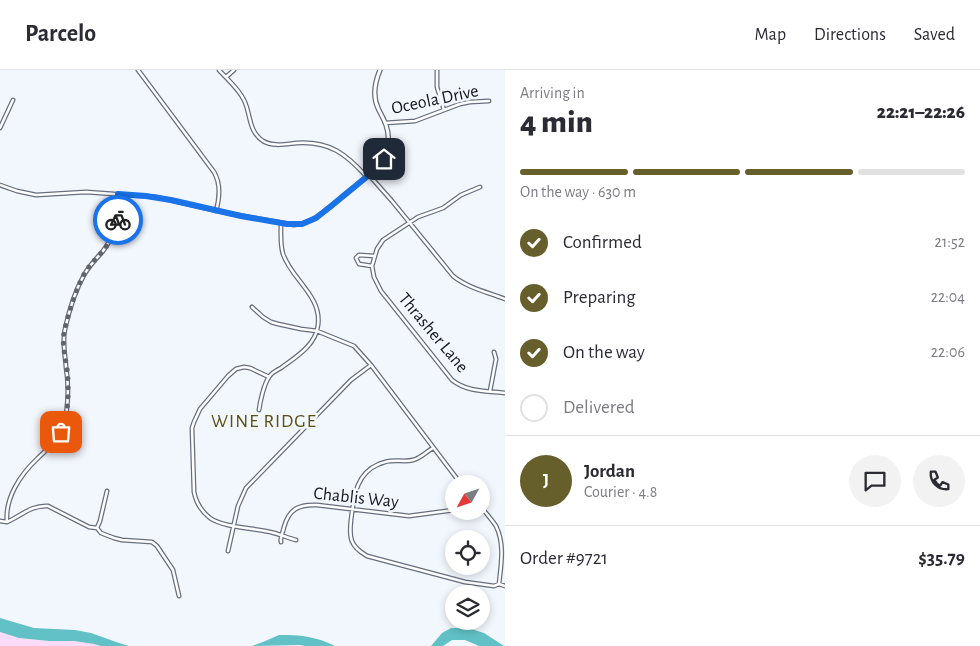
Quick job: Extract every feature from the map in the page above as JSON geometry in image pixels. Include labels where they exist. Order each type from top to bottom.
[{"type":"street","points":[[138,70],[214,172],[218,180],[219,189],[216,211]]},
{"type":"street","points":[[219,70],[243,98],[252,128],[261,140],[274,145],[307,143],[331,148],[348,157],[410,222],[458,280],[505,299]]},
{"type":"street","points":[[226,77],[234,70]]},
{"type":"street","points":[[0,185],[36,195],[86,192],[151,196],[216,211],[294,225],[302,224],[311,221],[368,176],[379,165],[386,153],[388,141],[385,123],[375,100],[375,83],[380,70]]},
{"type":"street","points":[[437,71],[437,87],[444,110]]},
{"type":"street","points":[[0,128],[13,100]]},
{"type":"street","name":"Oceola Drive","points":[[385,123],[415,121],[465,103],[489,101]]},
{"type":"street","points":[[374,256],[358,256],[356,258],[359,264],[372,266],[377,249],[384,240],[422,215],[443,208],[461,195],[480,188]]},
{"type":"street","points":[[7,522],[7,508],[19,480],[56,441],[64,427],[67,413],[68,386],[63,345],[64,332],[76,292],[84,275],[90,264],[115,232],[119,213],[118,194]]},
{"type":"street","points":[[259,410],[260,401],[269,377],[308,347],[317,331],[318,318],[314,301],[292,272],[283,254],[281,223]]},
{"type":"street","name":"Thrasher Lane","points":[[372,266],[376,282],[381,291],[447,375],[455,382],[469,389],[505,393]]},
{"type":"street","points":[[252,307],[263,317],[278,324],[317,331],[354,346],[371,364],[454,475]]},
{"type":"street","points":[[490,391],[496,359],[494,352]]},
{"type":"street","points":[[228,551],[238,506],[246,488],[351,380],[371,364]]},
{"type":"street","points":[[269,377],[244,366],[236,368],[200,410],[192,428],[194,492],[199,507],[212,519],[221,523],[296,540]]},
{"type":"street","points":[[433,448],[413,460],[388,461],[374,466],[366,472],[355,491],[350,534],[352,543],[358,551],[367,556],[464,582],[505,586]]},
{"type":"street","points":[[96,528],[100,521],[106,491]]},
{"type":"street","name":"Chablis Way","points":[[280,536],[288,516],[297,508],[306,504],[409,516],[445,511]]},
{"type":"street","points":[[0,521],[7,522],[32,508],[48,506],[114,538],[152,542],[157,546],[173,570],[179,596]]},
{"type":"street","points":[[490,518],[502,538],[503,552],[498,584]]},
{"type":"street","points":[[280,536],[281,542]]},
{"type":"shaded area","points":[[0,632],[19,638],[74,641],[101,646],[0,646]]},
{"type":"water","points":[[0,618],[34,628],[75,630],[91,633],[129,646],[101,646],[74,641],[19,638],[0,632]]},
{"type":"water","points":[[447,630],[474,630],[484,633],[504,646],[479,646],[465,640],[452,640],[443,646],[431,646],[442,633]]},
{"type":"water","points":[[279,635],[307,637],[335,646],[252,646]]},
{"type":"way so far","points":[[61,432],[67,413],[68,386],[63,345],[64,332],[76,292],[84,275],[90,264],[112,238],[118,220]]},
{"type":"district","name":"WINE RIDGE","points":[[264,421]]},
{"type":"route","points":[[118,220],[118,194],[171,200],[241,216],[294,225],[302,224],[316,218],[330,207],[375,170],[384,159]]}]
